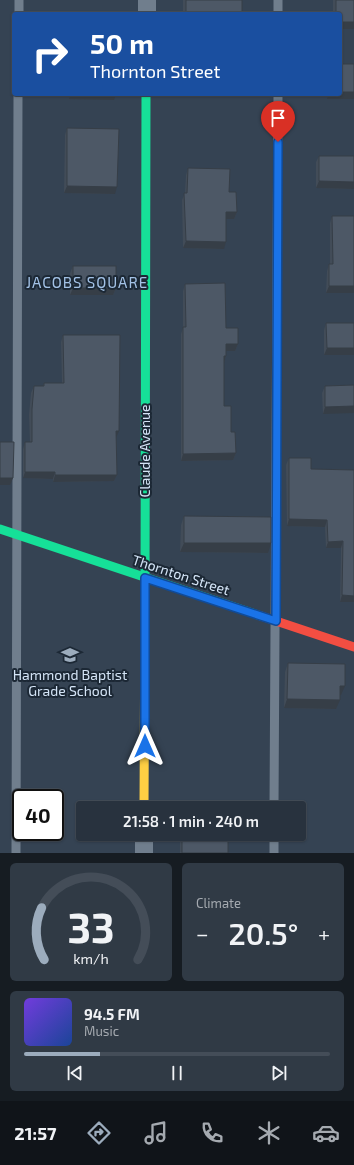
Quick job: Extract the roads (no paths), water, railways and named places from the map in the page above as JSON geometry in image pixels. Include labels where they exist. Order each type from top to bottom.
[{"type":"street","points":[[147,0],[147,12]]},
{"type":"street","name":"Claude Avenue","points":[[144,801],[146,96]]},
{"type":"street","name":"Thornton Street","points":[[0,529],[354,647]]},
{"type":"street","points":[[144,841],[144,853]]},
{"type":"lane","points":[[19,0],[19,12]]},
{"type":"lane","points":[[278,0],[278,12]]},
{"type":"lane","points":[[16,853],[18,96]]},
{"type":"lane","points":[[274,801],[278,96]]},
{"type":"lane","points":[[274,841],[274,853]]},
{"type":"place","name":"Hammond Baptist Grade School","points":[[70,655]]},
{"type":"district","name":"JACOBS SQUARE","points":[[87,283]]}]
